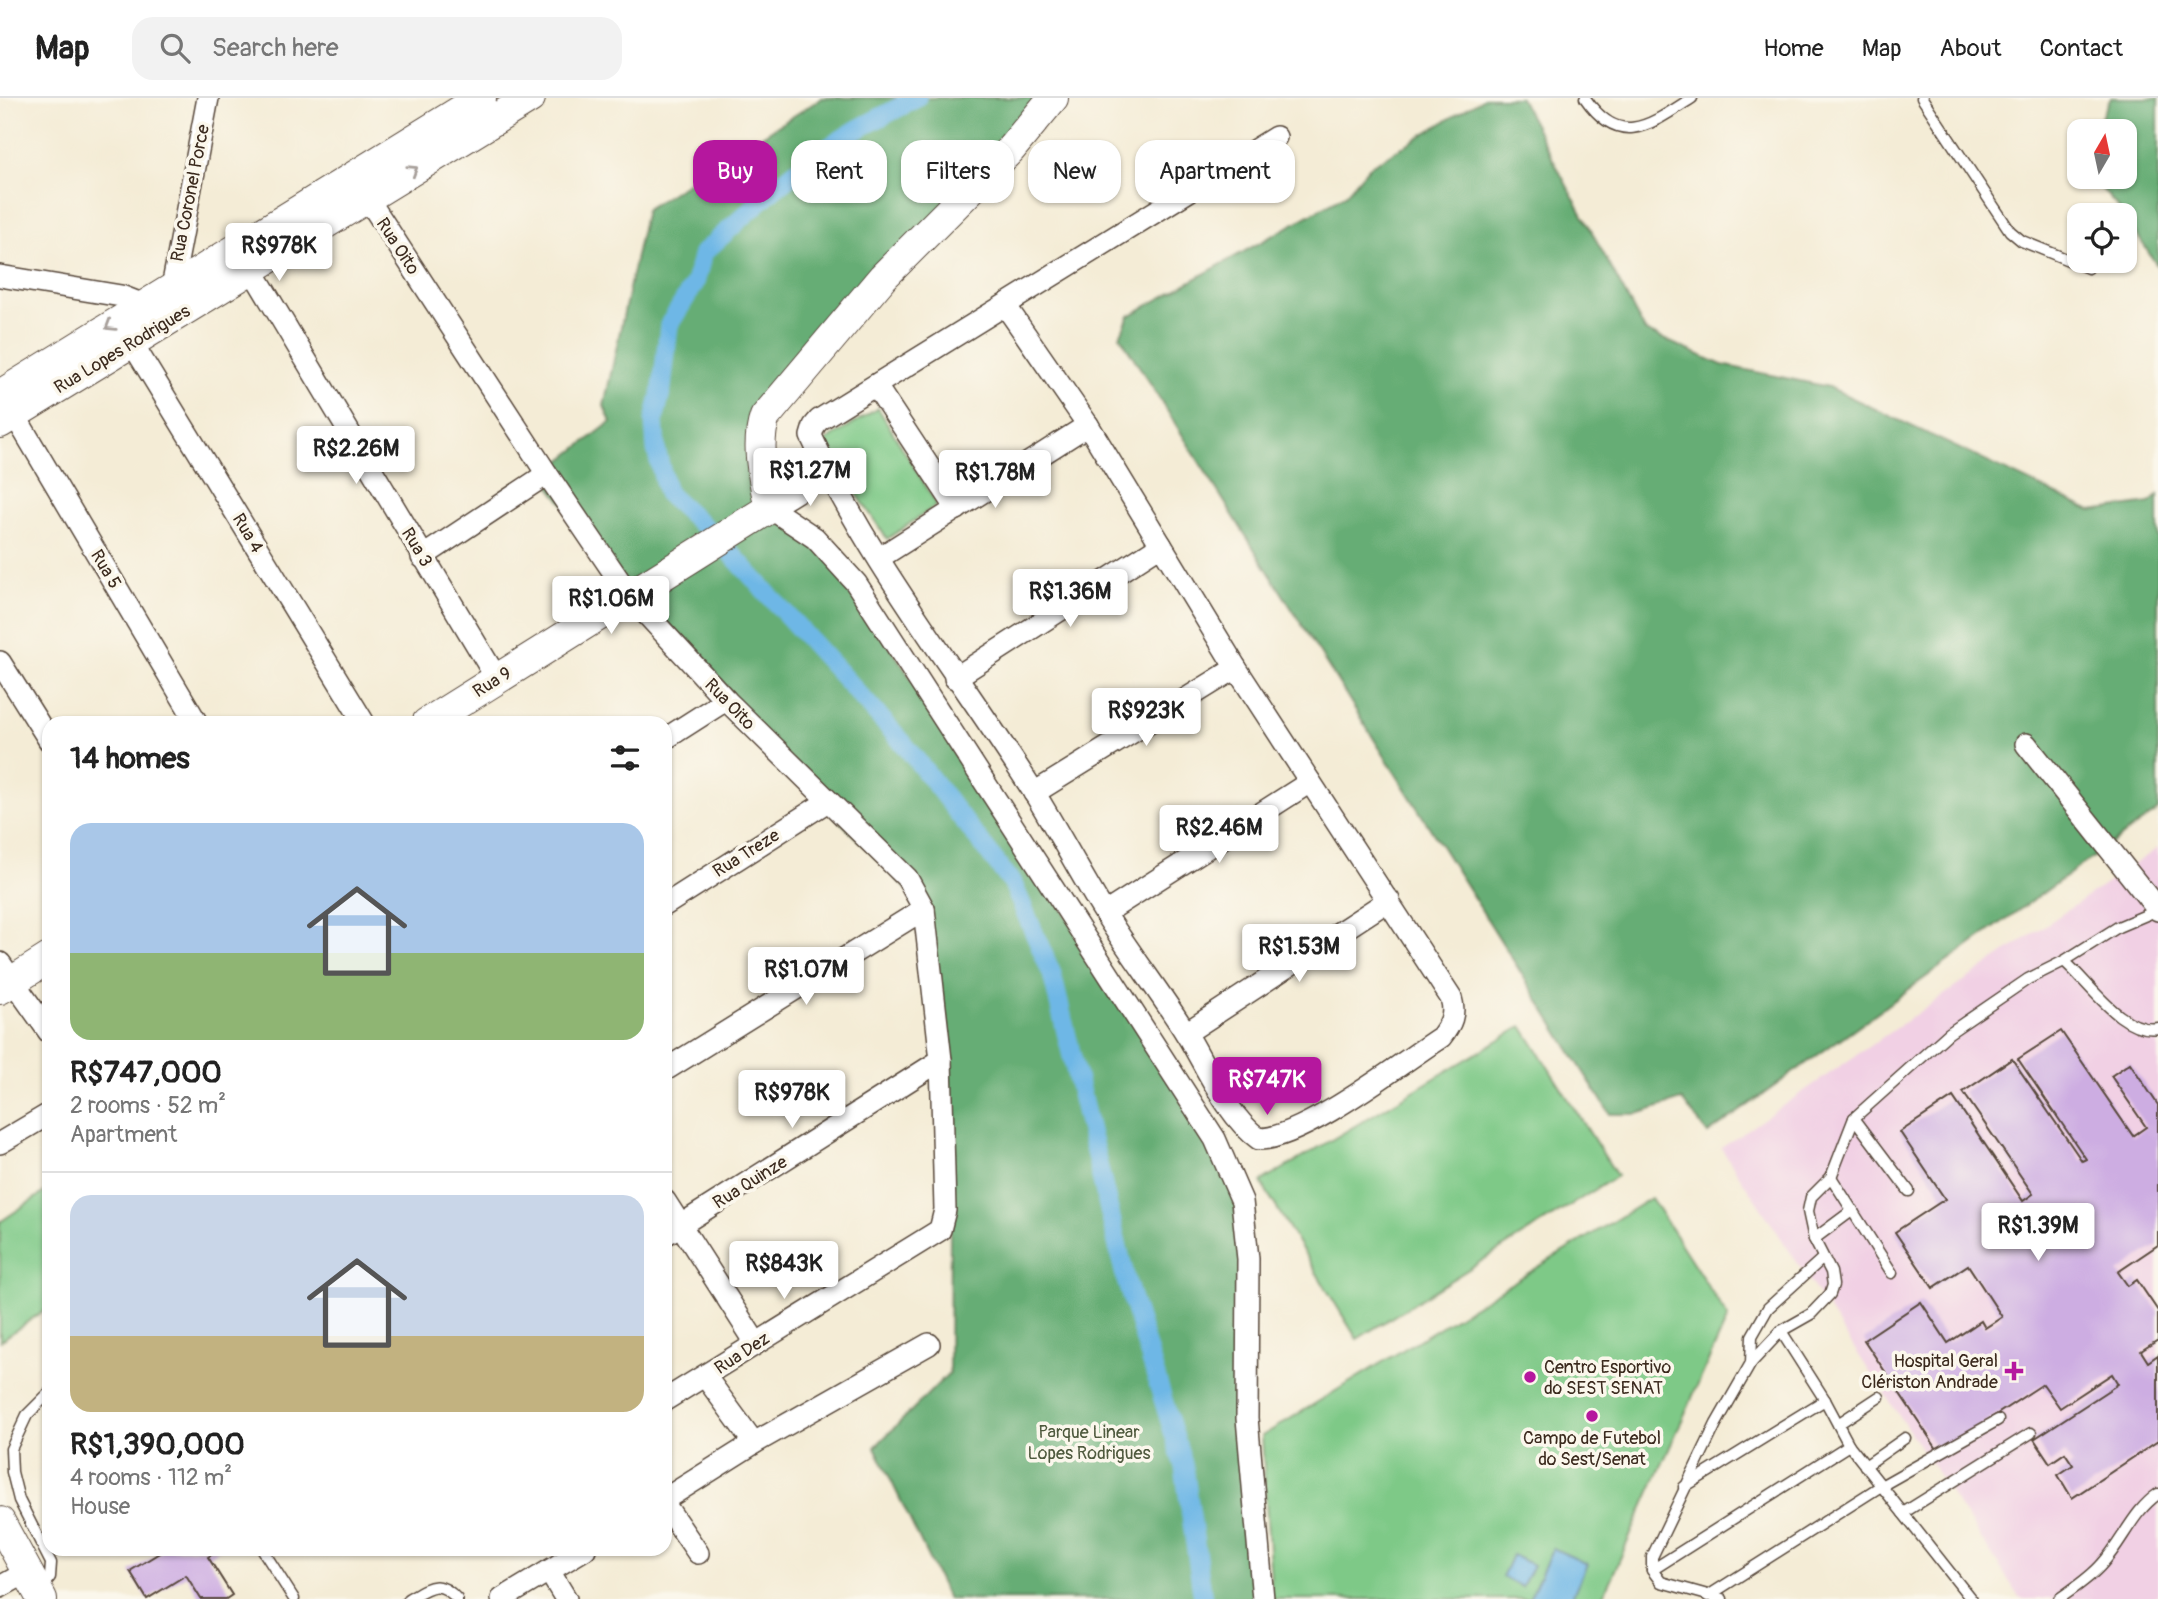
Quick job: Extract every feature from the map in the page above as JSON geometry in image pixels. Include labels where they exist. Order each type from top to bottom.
[{"type":"street","name":"Rua Coronel Porce","points":[[173,288],[208,98]]},
{"type":"street","name":"Rua Lopes Rodrigues","points":[[5,411],[132,343],[253,270],[276,240],[481,98]]},
{"type":"street","points":[[1053,98],[1010,150],[883,277],[765,417],[761,459],[770,508],[816,538],[856,583],[1216,1139],[1242,1201],[1248,1259],[1247,1418],[1263,1599]]},
{"type":"street","name":"Rua Lopes Rodrigues","points":[[5,411],[144,305],[173,288],[368,199],[516,102]]},
{"type":"street","points":[[1005,305],[1088,425],[1237,668],[1446,988],[1454,1007],[1452,1018],[1441,1037],[1330,1111],[1271,1139],[1259,1139],[1235,1115],[1186,1033],[1105,913],[1034,793],[955,678],[879,558],[828,472],[811,436],[819,420],[1276,136]]},
{"type":"street","name":"Rua Oito","points":[[368,199],[629,595],[726,700],[907,878],[925,909],[941,1060],[945,1210],[940,1230],[926,1239]]},
{"type":"street","name":"Rua 3","points":[[253,270],[497,679]]},
{"type":"street","points":[[0,276],[121,296],[144,305]]},
{"type":"street","name":"Rua 4","points":[[132,343],[360,716]]},
{"type":"street","points":[[876,386],[957,509]]},
{"type":"street","name":"Rua 5","points":[[5,411],[193,716]]},
{"type":"street","points":[[879,558],[1088,425]]},
{"type":"street","points":[[770,508],[828,472]]},
{"type":"street","points":[[422,557],[547,474]]},
{"type":"street","name":"Rua 9","points":[[438,716],[770,508]]},
{"type":"street","points":[[955,678],[1161,545]]},
{"type":"street","points":[[0,662],[42,729]]},
{"type":"street","points":[[1034,793],[1237,668]]},
{"type":"street","points":[[672,735],[726,700]]},
{"type":"street","points":[[2026,744],[2158,910]]},
{"type":"street","points":[[1105,913],[1310,782]]},
{"type":"street","name":"Rua Treze","points":[[672,901],[828,801]]},
{"type":"street","points":[[1186,1033],[1389,900]]},
{"type":"street","points":[[672,1066],[925,909]]},
{"type":"street","points":[[42,961],[4,978],[42,1024]]},
{"type":"street","name":"Rua Quinze","points":[[673,1230],[941,1060]]},
{"type":"street","points":[[0,1143],[42,1118]]},
{"type":"street","points":[[673,1230],[756,1343]]},
{"type":"street","name":"Rua Dez","points":[[672,1396],[926,1239]]},
{"type":"street","points":[[672,1495],[754,1443],[929,1344]]},
{"type":"street","points":[[705,1376],[754,1443]]},
{"type":"street","points":[[672,1515],[698,1553]]},
{"type":"street","points":[[0,1522],[35,1587],[0,1587]]},
{"type":"street","points":[[502,1599],[574,1556]]},
{"type":"street","points":[[549,1571],[566,1599]]},
{"type":"lane","points":[[1585,98],[1603,120],[1611,125],[1636,129],[1692,98]]},
{"type":"lane","points":[[1922,98],[2010,231],[2022,241],[2067,259]]},
{"type":"lane","points":[[1722,1599],[1661,1581],[1652,1570],[1652,1557],[1684,1487],[1751,1363],[1781,1331],[1811,1314],[1830,1294],[1833,1285],[1830,1272],[1814,1238],[1808,1211],[1811,1197],[1831,1177],[1854,1118],[1949,1033],[2028,979],[2064,961],[2118,927],[2158,910]]},
{"type":"lane","points":[[2064,961],[2078,972],[2119,1016],[2131,1024],[2158,1028]]},
{"type":"lane","points":[[1854,1118],[1909,1191]]},
{"type":"lane","points":[[1831,1177],[1892,1273]]},
{"type":"lane","points":[[1814,1238],[1853,1210]]},
{"type":"lane","points":[[1751,1363],[1752,1336],[1768,1308],[1823,1258]]},
{"type":"lane","points":[[1781,1331],[1825,1400],[1849,1445],[1971,1599]]},
{"type":"lane","points":[[1838,1424],[1879,1397]]},
{"type":"lane","points":[[42,1400],[27,1415],[10,1449],[19,1500],[42,1545]]},
{"type":"lane","points":[[1684,1487],[1825,1400]]},
{"type":"lane","points":[[1708,1596],[1881,1486],[1998,1420]]},
{"type":"lane","points":[[1903,1513],[2031,1433]]},
{"type":"lane","points":[[1865,1466],[1905,1438]]},
{"type":"lane","points":[[1652,1570],[1849,1445]]},
{"type":"lane","points":[[2059,1599],[2104,1563],[2145,1503],[2158,1494]]},
{"type":"lane","points":[[35,1587],[50,1577],[51,1563],[47,1556]]},
{"type":"lane","points":[[266,1556],[294,1599]]},
{"type":"lane","points":[[411,1598],[436,1586],[446,1587],[457,1599]]},
{"type":"shaded area","name":"Hospital Geral Clériston Andrade","points":[[2158,848],[2158,1594],[2152,1599],[2021,1599],[1721,1148]]},
{"type":"green space","name":"Parque Linear Lopes Rodrigues","points":[[822,98],[1059,98],[1014,147],[1014,140],[901,140],[901,203],[963,203],[768,415],[768,491],[816,534],[1215,1141],[1240,1203],[1258,1599],[948,1599],[875,1447],[949,1373],[950,1223],[927,910],[723,702],[541,476],[611,422],[604,406],[646,209],[693,179],[693,203],[777,203],[777,140],[755,140]]},
{"type":"green space","points":[[1484,98],[1520,98],[1645,331],[1722,365],[1829,387],[2091,511],[2150,503],[2158,495],[2158,810],[1708,1134],[1682,1100],[1637,1114],[1610,1114],[1120,336],[1129,316],[1345,195],[1369,167]]},
{"type":"green space","points":[[2111,98],[2158,98],[2158,267],[2137,235],[2137,203],[2114,203],[2102,189],[2137,189],[2137,119],[2100,119]]},
{"type":"green space","points":[[878,408],[937,505],[887,539],[823,443]]},
{"type":"green space","points":[[1522,1026],[1617,1176],[1357,1339],[1261,1182]]},
{"type":"green space","points":[[42,1194],[42,1312],[0,1341],[0,1222]]},
{"type":"green space","name":"Centro Esportivo do SEST SENAT","points":[[1651,1198],[1728,1317],[1602,1599],[1272,1599],[1262,1436]]},
{"type":"water","points":[[1553,1548],[1587,1564],[1571,1599],[1529,1599]]},
{"type":"water","points":[[1512,1555],[1533,1565],[1522,1587],[1502,1577]]},
{"type":"building","name":"Hospital Geral Clériston Andrade","points":[[2061,1031],[2133,1136],[2146,1127],[2111,1076],[2130,1063],[2158,1105],[2158,1245],[2118,1272],[2128,1286],[2137,1280],[2158,1311],[2158,1340],[2141,1351],[2148,1362],[2158,1355],[2158,1441],[2072,1498],[2058,1475],[2073,1465],[2065,1453],[2050,1463],[2034,1439],[2118,1384],[2112,1374],[2060,1408],[2043,1384],[1939,1452],[1864,1340],[1921,1302],[1948,1343],[1981,1321],[1985,1328],[2002,1317],[1968,1265],[1933,1288],[1895,1232],[1945,1199],[1900,1132],[1953,1097],[2023,1201],[2033,1194],[1963,1092],[2012,1059],[2082,1161],[2086,1159],[2018,1059]]},
{"type":"building","points":[[155,1556],[210,1556],[232,1595],[226,1599],[201,1599],[186,1575],[147,1599],[130,1571]]},
{"type":"waterway","points":[[708,530],[667,493],[656,449],[654,421],[662,388],[669,325],[695,283],[703,253],[816,155],[856,130],[917,98]]},
{"type":"waterway","points":[[728,550],[904,744],[1013,884],[1052,974],[1126,1280],[1184,1467],[1203,1599]]},
{"type":"place","name":"Hospital Geral Clériston Andrade","points":[[2014,1371]]},
{"type":"place","name":"Centro Esportivo do SEST SENAT","points":[[1530,1377]]},
{"type":"place","name":"Campo de Futebol do Sest/Senat","points":[[1592,1416]]}]
